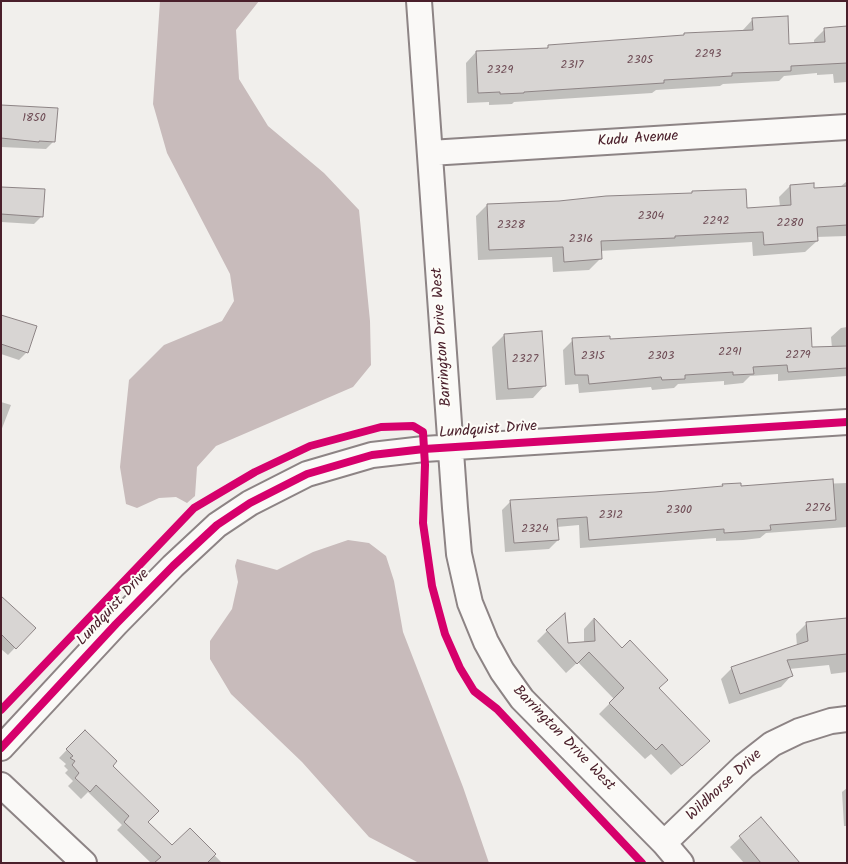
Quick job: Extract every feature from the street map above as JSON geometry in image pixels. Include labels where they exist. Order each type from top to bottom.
[{"type":"street","name":"Barrington Drive West","points":[[419,1],[459,554],[470,603],[490,649],[502,671],[522,699],[664,843],[681,863]]},
{"type":"street","name":"Kudu Avenue","points":[[430,153],[847,127]]},
{"type":"street","name":"Lundquist Drive","points":[[1,748],[116,624],[173,566],[217,525],[250,503],[307,474],[372,455],[451,447],[847,422]]},
{"type":"street","name":"Wildhorse Drive","points":[[664,843],[744,766],[772,744],[799,731],[831,721],[847,719]]},
{"type":"street","points":[[1,785],[84,863]]},
{"type":"shaded area","points":[[160,1],[259,1],[236,30],[239,79],[268,126],[324,173],[359,210],[370,321],[371,365],[353,387],[216,446],[197,467],[195,496],[187,503],[176,497],[159,498],[137,508],[126,504],[120,467],[129,380],[164,345],[222,321],[234,301],[230,274],[167,153],[153,104]]},
{"type":"shaded area","points":[[348,540],[369,543],[386,556],[394,581],[403,632],[463,787],[489,863],[419,863],[369,837],[302,762],[231,694],[210,659],[210,641],[232,609],[238,582],[235,566],[237,559],[277,570],[313,552]]},
{"type":"building","points":[[788,16],[789,44],[825,42],[824,28],[847,26],[847,63],[791,66],[791,71],[732,73],[732,76],[664,80],[664,83],[524,93],[478,93],[476,51],[548,48],[548,45],[684,35],[684,33],[753,30],[752,18]]},
{"type":"building","points":[[1,105],[58,108],[55,142],[1,138]]},
{"type":"building","points":[[814,183],[814,188],[847,186],[847,225],[817,227],[818,241],[764,245],[763,232],[601,241],[602,259],[564,262],[563,247],[489,250],[487,204],[746,189],[747,208],[791,205],[790,185]]},
{"type":"building","points":[[1,187],[45,189],[43,217],[1,214]]},
{"type":"building","points":[[1,315],[37,326],[28,353],[1,344]]},
{"type":"building","points":[[811,328],[812,347],[847,346],[847,368],[788,372],[787,365],[753,367],[754,374],[733,375],[733,372],[685,375],[685,379],[662,380],[661,377],[589,384],[588,375],[575,375],[572,338],[610,336],[610,339]]},
{"type":"building","points":[[542,331],[546,386],[508,389],[504,334]]},
{"type":"building","points":[[833,479],[836,520],[770,525],[771,530],[724,533],[724,529],[589,540],[587,517],[557,519],[559,540],[514,543],[510,500],[655,492],[723,486],[722,484],[741,483],[741,486]]},
{"type":"building","points":[[1,596],[36,628],[16,649],[1,634]]},
{"type":"building","points":[[565,613],[568,643],[595,641],[594,618],[622,648],[630,640],[668,680],[659,688],[710,741],[682,766],[662,744],[656,750],[609,703],[624,688],[589,652],[577,664],[546,630]]},
{"type":"building","points":[[847,618],[847,654],[787,660],[793,676],[740,694],[731,667],[808,641],[806,622]]},
{"type":"building","points":[[85,730],[117,761],[113,766],[159,811],[148,822],[172,845],[190,828],[216,854],[207,863],[154,863],[161,857],[124,822],[129,816],[96,785],[90,792],[75,778],[79,773],[72,765],[75,761],[70,758],[73,756],[66,749]]},
{"type":"building","points":[[761,817],[800,863],[761,863],[739,836]]},
{"type":"cycle path","points":[[1,748],[116,624],[173,566],[217,525],[250,503],[307,474],[372,455],[424,449],[847,422]]},
{"type":"cycle path","points":[[1,710],[194,508],[255,472],[310,446],[381,427],[413,426],[423,432],[425,465],[423,523],[432,586],[445,634],[460,668],[474,691],[497,709],[642,863]]}]
